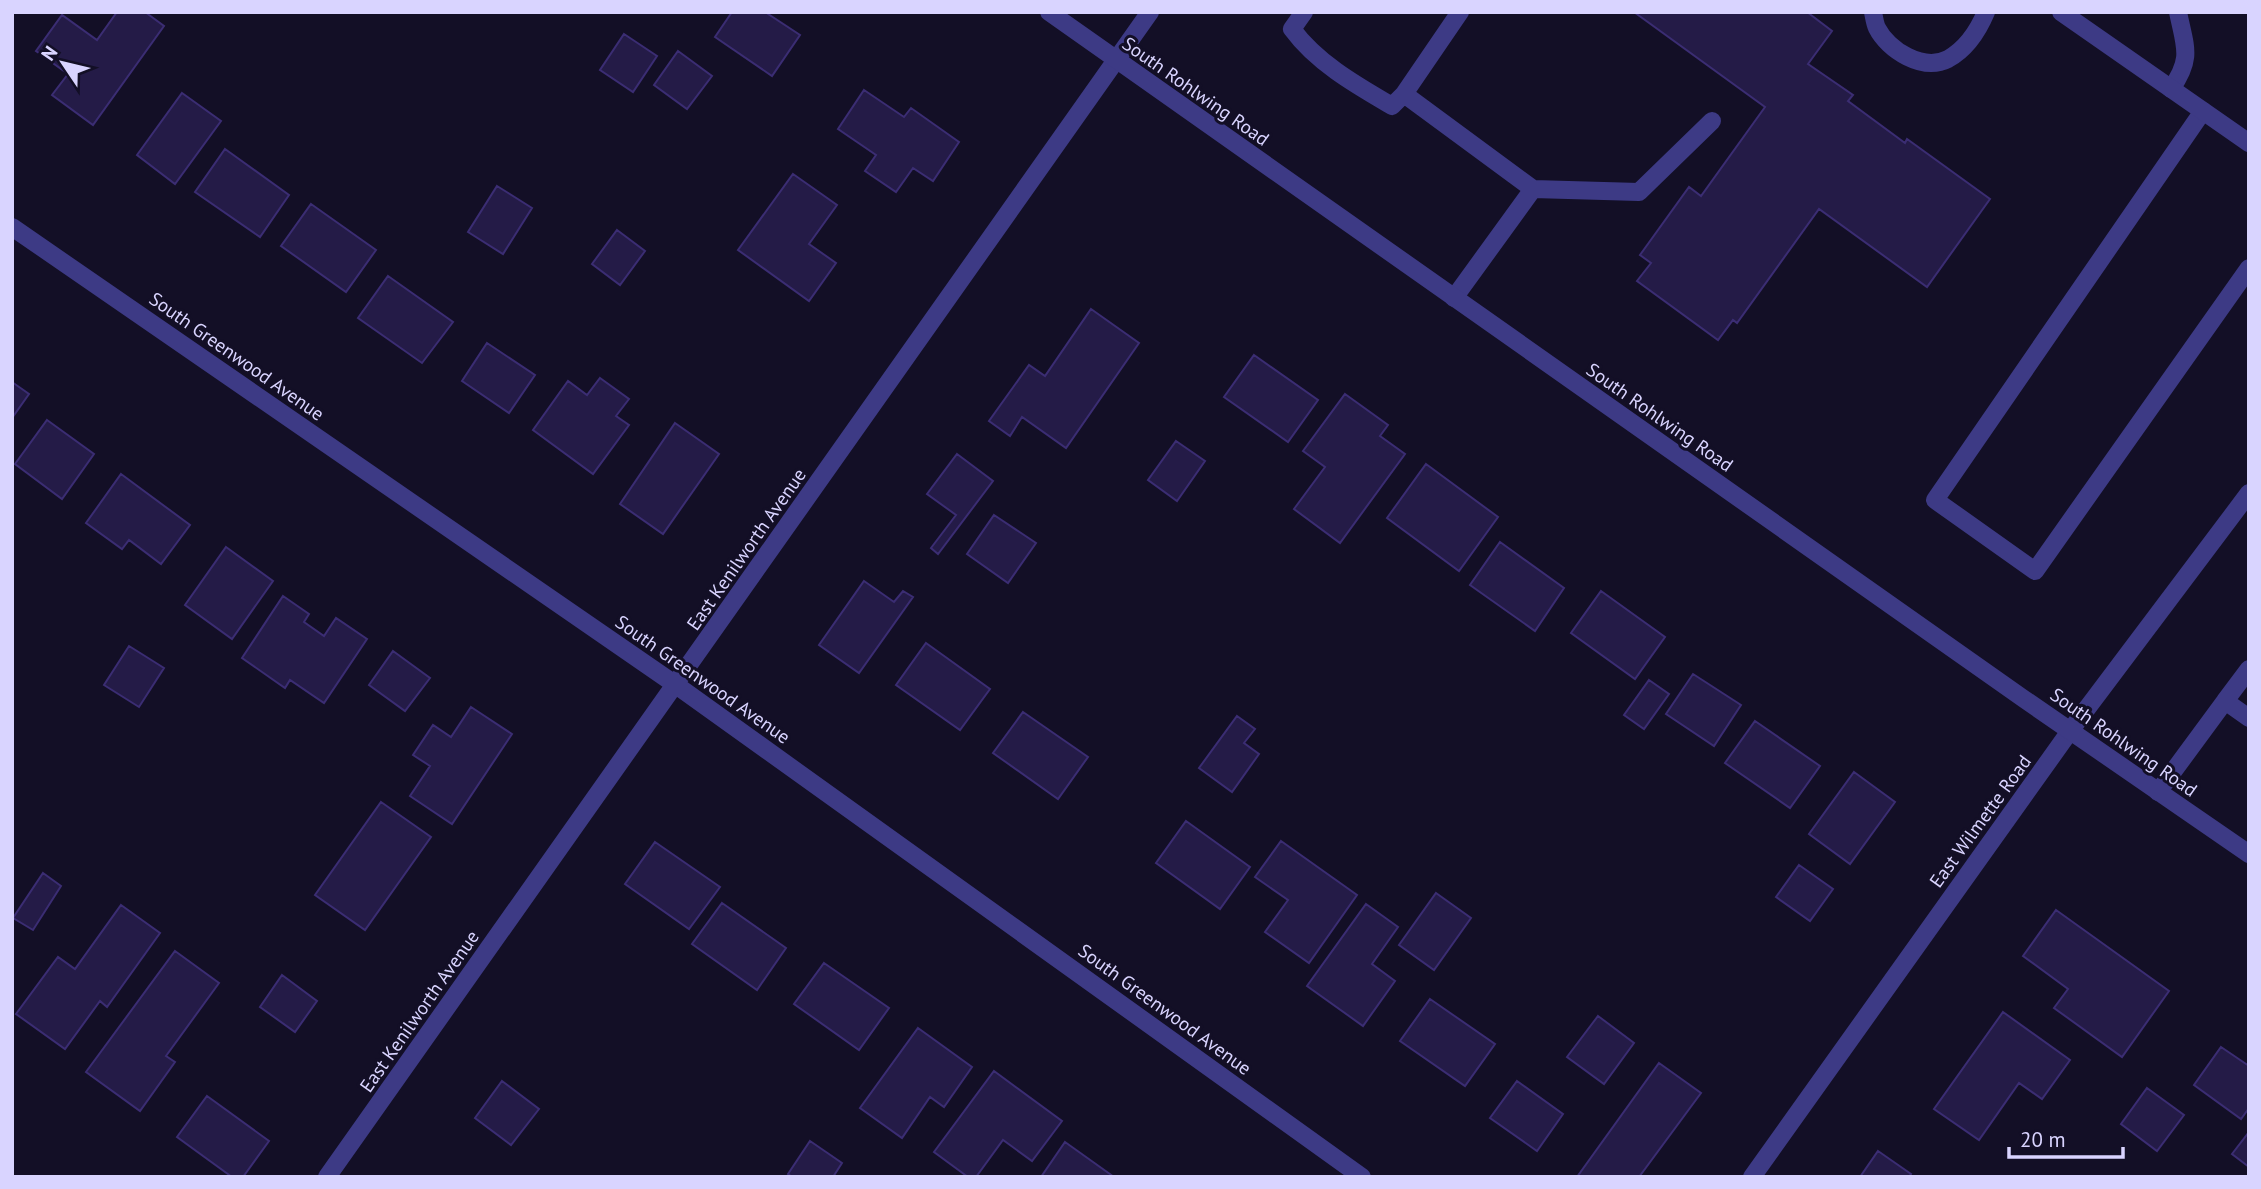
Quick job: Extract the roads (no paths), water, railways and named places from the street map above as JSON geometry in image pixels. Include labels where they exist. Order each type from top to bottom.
[{"type":"street","name":"South Rohlwing Road","points":[[1049,12],[2070,731],[2249,854]]},
{"type":"street","name":"East Kenilworth Avenue","points":[[327,1177],[1150,12]]},
{"type":"street","points":[[1304,12],[1292,29],[1302,43],[1349,80],[1392,106],[1404,94],[1460,12]]},
{"type":"street","points":[[1873,12],[1877,28],[1891,47],[1907,57],[1925,62],[1946,60],[1963,48],[1979,29],[1986,12]]},
{"type":"street","points":[[2062,12],[2249,143]]},
{"type":"street","points":[[2171,89],[2183,71],[2187,52],[2178,12]]},
{"type":"street","points":[[1404,94],[1533,189],[1639,192],[1712,121]]},
{"type":"street","points":[[2203,111],[1935,500],[2035,571],[2249,268]]},
{"type":"street","points":[[1454,298],[1533,189]]},
{"type":"street","name":"South Greenwood Avenue","points":[[12,227],[676,685],[1362,1177]]},
{"type":"street","name":"East Wilmette Road","points":[[1752,1177],[2070,731],[2249,493]]},
{"type":"street","points":[[2158,792],[2249,669]]},
{"type":"street","points":[[2225,701],[2249,718]]}]
